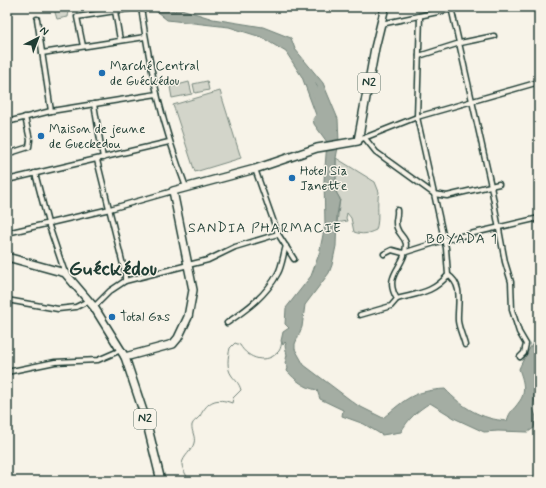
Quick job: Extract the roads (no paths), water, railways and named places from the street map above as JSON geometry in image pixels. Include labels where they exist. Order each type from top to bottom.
[{"type":"main road","name":"N2","points":[[361,139],[385,7]]},
{"type":"main road","points":[[7,257],[65,273],[94,307],[125,357],[166,348],[173,344],[178,338],[191,304],[192,290],[173,191],[255,169],[317,148],[338,145],[361,139]]},
{"type":"main road","name":"N2","points":[[125,357],[146,420],[161,481]]},
{"type":"street","points":[[83,46],[77,17],[141,7],[150,67],[169,142],[186,187]]},
{"type":"street","points":[[381,24],[451,8],[491,186],[505,262],[511,282],[512,310],[519,332],[526,344],[524,353],[520,357]]},
{"type":"street","points":[[115,11],[120,40]]},
{"type":"street","points":[[360,315],[391,306],[397,299],[425,292],[440,284],[448,275],[444,240],[418,118],[420,16]]},
{"type":"street","points":[[36,19],[51,111]]},
{"type":"street","points":[[419,56],[460,43],[494,36]]},
{"type":"street","points":[[42,53],[145,37]]},
{"type":"street","points":[[499,184],[447,196],[434,194],[381,156],[361,139],[418,118],[539,82]]},
{"type":"street","points":[[7,122],[51,111],[157,94]]},
{"type":"street","points":[[94,104],[103,158]]},
{"type":"street","points":[[7,154],[29,147],[30,140],[26,117]]},
{"type":"street","points":[[7,180],[169,142]]},
{"type":"street","points":[[97,160],[125,273],[125,281]]},
{"type":"street","points":[[255,169],[278,234],[294,259]]},
{"type":"street","points":[[35,173],[48,223],[65,273]]},
{"type":"street","points":[[7,223],[8,233],[110,209],[173,191]]},
{"type":"street","points":[[397,210],[396,227],[404,238],[406,244],[400,265],[391,280],[392,290],[397,299]]},
{"type":"street","points":[[384,254],[392,250],[404,253],[444,240],[539,218]]},
{"type":"street","points":[[94,307],[110,291],[125,281],[208,260],[235,248],[278,234]]},
{"type":"street","points":[[227,323],[256,302],[267,288],[278,272],[286,246]]},
{"type":"street","points":[[448,275],[454,278],[459,293],[458,321],[465,345]]},
{"type":"street","points":[[7,300],[58,309],[76,307],[88,301]]},
{"type":"street","points":[[7,372],[56,362],[98,360],[122,350]]},
{"type":"waterway","points":[[304,68],[319,100]]},
{"type":"waterway","points":[[188,481],[182,464],[184,458],[194,443],[192,427],[194,421],[209,404],[221,400],[232,403],[233,398],[241,390],[229,370],[228,359],[230,348],[235,343],[240,345],[243,350],[253,357],[263,359],[269,358],[279,351],[282,342]]},
{"type":"place","name":"Marché Central de Guéckédou","points":[[102,73]]},
{"type":"place","name":"Maison de jeune de Gueckedou","points":[[41,136]]},
{"type":"place","name":"Hotel Sia Janette","points":[[292,178]]},
{"type":"place","name":"Total Gas","points":[[112,317]]},
{"type":"district","name":"SANDIA PHARMACIE","points":[[265,228]]},
{"type":"district","name":"BOYADA 1","points":[[462,239]]},
{"type":"district","name":"Guéckédou","points":[[113,269]]}]
